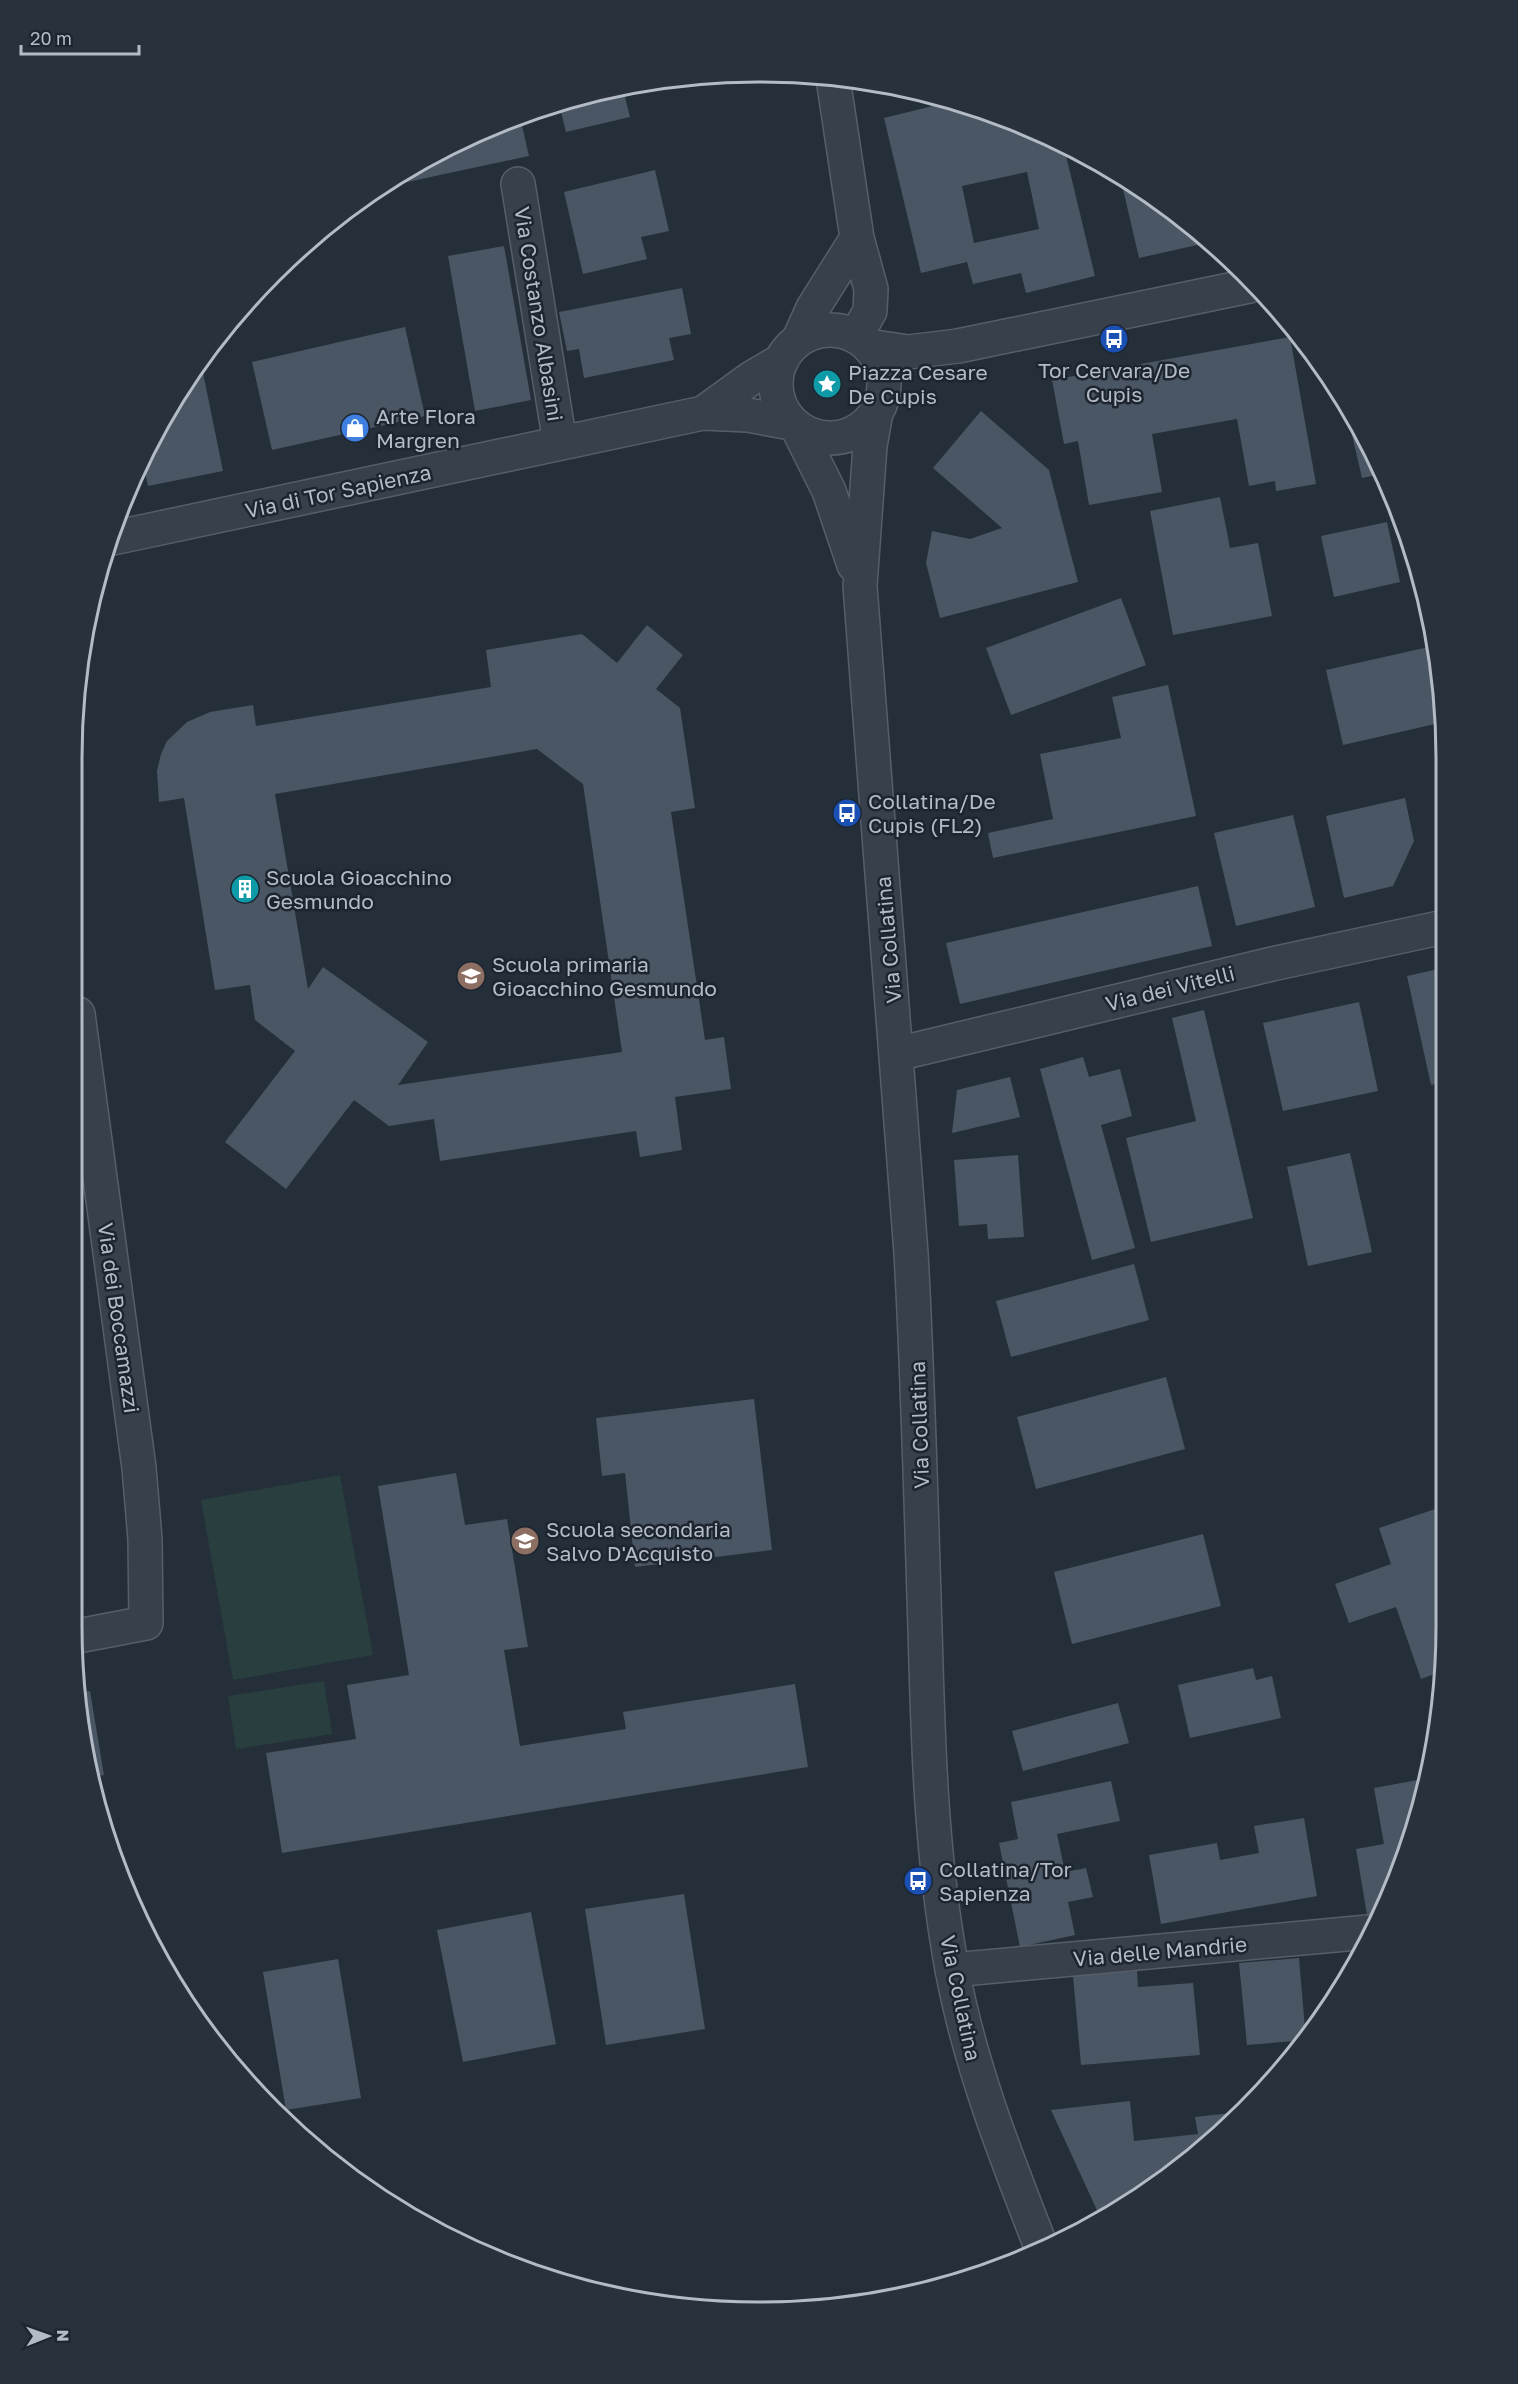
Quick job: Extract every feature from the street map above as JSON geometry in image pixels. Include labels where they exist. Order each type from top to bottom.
[{"type":"street","points":[[834,87],[857,238],[867,268],[872,299],[862,341]]},
{"type":"street","name":"Via Costanzo Albasini","points":[[518,184],[560,444]]},
{"type":"street","points":[[857,238],[813,308],[791,349],[777,376],[776,393],[781,409],[795,426],[829,491],[848,542],[860,586]]},
{"type":"street","points":[[703,413],[814,331],[831,329],[862,341],[908,352],[947,348],[1243,287]]},
{"type":"street","points":[[860,586],[869,458],[883,391],[881,368],[862,341]]},
{"type":"street","points":[[703,413],[748,415],[795,426],[814,437],[840,438],[857,431],[895,384],[916,364],[947,348]]},
{"type":"street","name":"Via di Tor Sapienza","points":[[120,537],[703,413]]},
{"type":"street","name":"Via Collatina","points":[[860,586],[897,1054],[916,1351],[929,1773],[940,1896],[952,1970],[982,2088],[997,2134],[1039,2241]]},
{"type":"street","name":"Via dei Vitelli","points":[[897,1054],[1272,964],[1436,929]]},
{"type":"street","name":"Via dei Boccamazzi","points":[[82,1044],[139,1468],[145,1539],[146,1623],[82,1635]]},
{"type":"street","name":"Via delle Mandrie","points":[[952,1970],[1361,1933]]},
{"type":"green space","points":[[340,1475],[373,1655],[233,1680],[201,1500]]},
{"type":"green space","points":[[324,1681],[332,1734],[236,1749],[228,1696]]},
{"type":"building","points":[[625,96],[630,117],[566,132],[561,113]]},
{"type":"building","points":[[933,106],[976,118],[1066,156],[1095,276],[1026,293],[1021,273],[973,284],[967,262],[921,273],[884,118]],"holes":[[[1027,172],[1039,229],[974,243],[962,186]]]},
{"type":"building","points":[[522,126],[529,156],[406,182],[460,152]]},
{"type":"building","points":[[655,170],[669,231],[641,237],[647,259],[583,274],[564,192]]},
{"type":"building","points":[[1123,189],[1171,222],[1199,245],[1139,258]]},
{"type":"building","points":[[504,246],[531,400],[475,411],[448,256]]},
{"type":"building","points":[[682,288],[691,334],[669,338],[674,360],[584,378],[579,349],[567,351],[559,312]]},
{"type":"building","points":[[405,327],[425,416],[272,450],[252,362]]},
{"type":"building","points":[[1288,337],[1291,340],[1316,484],[1276,491],[1275,481],[1249,486],[1237,419],[1152,434],[1162,492],[1089,505],[1078,441],[1064,444],[1052,380]]},
{"type":"building","points":[[203,374],[223,471],[148,486],[145,474],[152,460],[173,421]]},
{"type":"building","points":[[981,411],[1049,470],[1078,582],[940,618],[926,563],[932,531],[970,539],[1002,528],[933,468]]},
{"type":"building","points":[[1352,433],[1373,476],[1362,478]]},
{"type":"building","points":[[1220,497],[1230,548],[1258,543],[1272,616],[1173,635],[1150,511]]},
{"type":"building","points":[[1387,522],[1400,582],[1334,597],[1321,536]]},
{"type":"building","points":[[1121,598],[1146,665],[1011,715],[986,648]]},
{"type":"building","name":"Scuola Gioacchino Gesmundo","points":[[647,625],[683,655],[656,689],[680,708],[695,808],[671,812],[705,1040],[724,1037],[731,1089],[675,1097],[682,1150],[640,1157],[636,1131],[440,1161],[434,1119],[389,1126],[354,1100],[286,1189],[225,1142],[295,1051],[255,1020],[250,985],[215,990],[184,798],[159,802],[157,771],[167,741],[187,722],[210,712],[253,705],[256,726],[491,687],[486,650],[582,634],[617,663]],"holes":[[[537,749],[583,784],[622,1052],[398,1085],[428,1042],[323,967],[308,989],[275,794]]]},
{"type":"building","points":[[1426,648],[1434,724],[1343,745],[1326,670]]},
{"type":"building","points":[[1168,685],[1196,816],[993,858],[988,833],[1053,819],[1040,754],[1121,738],[1112,697]]},
{"type":"building","points":[[1405,798],[1414,841],[1393,886],[1344,898],[1326,816]]},
{"type":"building","points":[[1293,815],[1315,907],[1236,926],[1214,833]]},
{"type":"building","points":[[1198,886],[1212,946],[960,1004],[946,943]]},
{"type":"building","points":[[1436,970],[1436,1084],[1431,1085],[1407,976]]},
{"type":"building","points":[[1359,1002],[1378,1091],[1283,1111],[1263,1023]]},
{"type":"building","points":[[1204,1010],[1253,1218],[1151,1242],[1126,1138],[1196,1121],[1172,1018]]},
{"type":"building","points":[[1083,1057],[1089,1077],[1120,1069],[1132,1116],[1101,1125],[1135,1248],[1092,1260],[1040,1069]]},
{"type":"building","points":[[1010,1077],[1020,1117],[952,1133],[957,1090]]},
{"type":"building","points":[[1350,1153],[1372,1252],[1308,1266],[1287,1167]]},
{"type":"building","points":[[1018,1155],[1024,1237],[988,1239],[987,1224],[959,1226],[954,1160]]},
{"type":"building","points":[[1134,1264],[1149,1320],[1011,1357],[996,1301]]},
{"type":"building","points":[[1166,1377],[1185,1449],[1036,1489],[1017,1417]]},
{"type":"building","points":[[754,1399],[772,1550],[635,1567],[625,1473],[602,1476],[596,1418]]},
{"type":"building","points":[[456,1473],[465,1525],[507,1519],[528,1647],[504,1650],[520,1746],[626,1729],[623,1712],[795,1684],[808,1767],[282,1853],[266,1753],[356,1739],[347,1685],[409,1675],[378,1486]]},
{"type":"building","points":[[1436,1509],[1434,1669],[1434,1674],[1421,1679],[1396,1607],[1349,1623],[1335,1584],[1391,1564],[1379,1528]]},
{"type":"building","points":[[1203,1534],[1221,1606],[1072,1644],[1054,1572]]},
{"type":"building","points":[[1253,1668],[1256,1680],[1272,1676],[1281,1718],[1190,1738],[1178,1685]]},
{"type":"building","points":[[90,1691],[104,1775],[100,1776],[95,1757],[86,1692]]},
{"type":"building","points":[[1118,1703],[1129,1743],[1023,1771],[1012,1731]]},
{"type":"building","points":[[1417,1780],[1400,1842],[1370,1914],[1367,1915],[1356,1849],[1384,1844],[1374,1788]]},
{"type":"building","points":[[1111,1781],[1120,1821],[1057,1834],[1065,1872],[1086,1868],[1093,1897],[1068,1902],[1075,1935],[1020,1947],[999,1843],[1018,1839],[1011,1802]]},
{"type":"building","points":[[1304,1818],[1317,1896],[1161,1924],[1149,1855],[1217,1843],[1220,1860],[1259,1853],[1254,1826]]},
{"type":"building","points":[[684,1894],[705,2029],[606,2045],[585,1909]]},
{"type":"building","points":[[531,1912],[556,2044],[463,2062],[437,1930]]},
{"type":"building","points":[[1299,1958],[1305,2025],[1293,2041],[1247,2045],[1239,1963]]},
{"type":"building","points":[[338,1959],[361,2098],[288,2110],[286,2107],[263,1972]]},
{"type":"building","points":[[1137,1971],[1138,1987],[1193,1983],[1200,2055],[1081,2065],[1073,1976]]},
{"type":"building","points":[[1130,2101],[1134,2141],[1198,2134],[1195,2117],[1226,2114],[1171,2162],[1097,2211],[1051,2110]]},
{"type":"place","name":"Tor Cervara/De Cupis","points":[[1114,339]]},
{"type":"place","name":"Piazza Cesare De Cupis","points":[[827,384]]},
{"type":"place","name":"Arte Flora Margren","points":[[355,428]]},
{"type":"place","name":"Collatina/De Cupis (FL2)","points":[[847,813]]},
{"type":"place","name":"Scuola Gioacchino Gesmundo","points":[[245,889]]},
{"type":"place","name":"Scuola primaria Gioacchino Gesmundo","points":[[471,976]]},
{"type":"place","name":"Scuola secondaria Salvo D'Acquisto","points":[[525,1541]]},
{"type":"place","name":"Collatina/Tor Sapienza","points":[[918,1881]]}]
